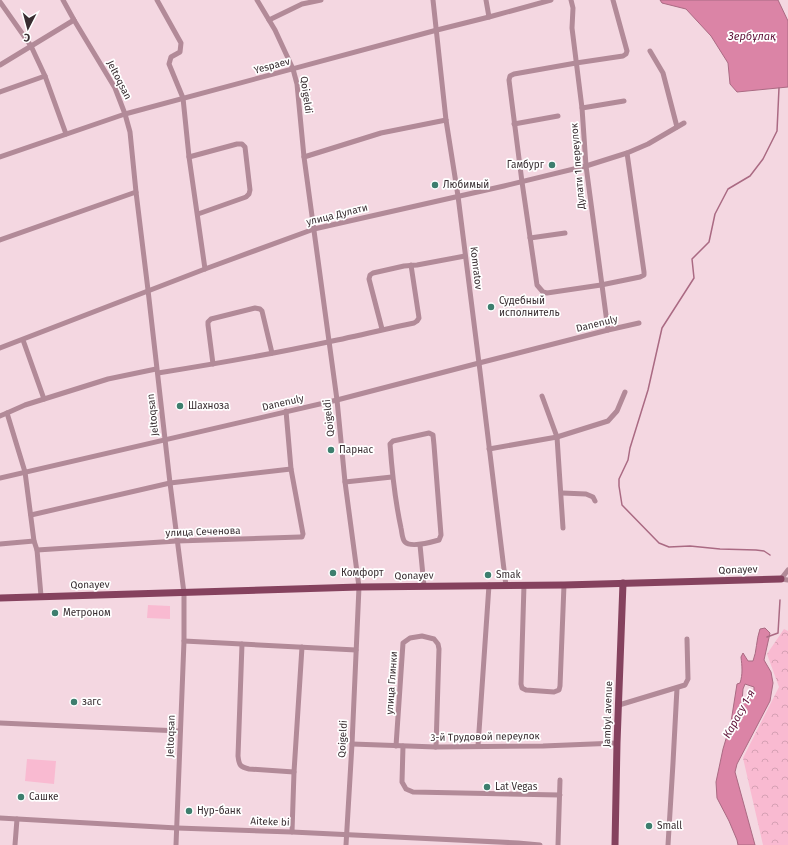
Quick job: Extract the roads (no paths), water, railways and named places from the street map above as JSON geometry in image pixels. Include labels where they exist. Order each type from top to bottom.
[{"type":"main road","name":"Qonayev","points":[[0,598],[359,587],[489,585],[524,586],[784,579]]},
{"type":"main road","name":"Jambyl avenue","points":[[615,845],[618,706],[623,583]]},
{"type":"street","name":"Jeltoqsan","points":[[63,0],[115,88],[130,132],[184,593],[184,641],[176,845]]},
{"type":"street","points":[[157,0],[181,43],[180,52],[171,57],[169,64],[183,98],[189,157],[206,269]]},
{"type":"street","name":"Qoigeldi","points":[[257,0],[275,30],[293,69],[297,84],[304,157],[337,400],[345,482],[359,587],[346,845]]},
{"type":"street","points":[[269,20],[302,4],[321,0]]},
{"type":"street","name":"Komratov","points":[[433,0],[446,120],[458,196],[506,586]]},
{"type":"street","points":[[486,0],[489,17]]},
{"type":"street","name":"Yespaev","points":[[0,158],[125,114],[551,0]]},
{"type":"street","name":"Дулати 1 переулок","points":[[570,0],[582,108],[586,166],[608,330]]},
{"type":"street","points":[[614,0],[627,51],[626,54],[623,56],[514,74],[510,76],[509,80],[537,285],[543,292],[547,293],[601,285],[644,275],[627,153]]},
{"type":"street","points":[[0,2],[32,46],[66,134]]},
{"type":"street","points":[[0,65],[74,20]]},
{"type":"street","points":[[650,51],[663,73],[677,127]]},
{"type":"street","points":[[0,92],[44,76]]},
{"type":"street","points":[[582,108],[624,101]]},
{"type":"street","points":[[514,124],[558,116]]},
{"type":"street","points":[[304,157],[380,133],[446,120]]},
{"type":"street","name":"улица Дулати","points":[[0,348],[148,290],[314,229],[586,166],[627,153],[648,144],[684,123]]},
{"type":"street","points":[[189,157],[237,144],[242,144],[244,147],[250,190],[249,194],[246,197],[198,214]]},
{"type":"street","points":[[0,240],[136,192]]},
{"type":"street","points":[[530,238],[565,233]]},
{"type":"street","points":[[382,329],[369,279],[370,275],[404,266],[465,256]]},
{"type":"street","points":[[0,416],[25,405],[108,379],[213,364],[329,342],[414,323],[418,321],[419,318],[411,265]]},
{"type":"street","points":[[213,364],[208,322],[211,319],[255,308],[262,311],[272,353]]},
{"type":"street","name":"Danenuly","points":[[0,478],[337,400],[479,362],[639,323]]},
{"type":"street","points":[[23,340],[44,399]]},
{"type":"street","points":[[489,449],[557,437],[608,421],[617,411],[625,392]]},
{"type":"street","points":[[542,396],[557,437],[562,493],[563,528]]},
{"type":"street","name":"улица Сеченова","points":[[37,550],[177,541],[302,537],[303,534],[291,470],[286,411]]},
{"type":"street","points":[[7,413],[25,472],[34,541],[37,550],[40,596]]},
{"type":"street","points":[[429,433],[432,434],[441,535],[439,540],[420,545],[407,544],[404,542],[392,476],[391,442],[429,433]]},
{"type":"street","points":[[31,515],[170,483],[291,470]]},
{"type":"street","points":[[345,482],[392,476]]},
{"type":"street","points":[[562,493],[586,494],[590,495],[595,501]]},
{"type":"street","points":[[0,544],[34,541]]},
{"type":"street","points":[[420,545],[424,586]]},
{"type":"street","points":[[784,579],[788,570]]},
{"type":"street","points":[[478,746],[489,585]]},
{"type":"street","points":[[524,586],[522,688],[526,690],[554,692],[559,690],[560,686],[564,585]]},
{"type":"street","name":"улица Глинки","points":[[396,746],[404,643],[410,638],[422,636],[434,639],[438,644],[439,657],[436,747]]},
{"type":"street","points":[[618,706],[685,685],[688,679],[688,640]]},
{"type":"street","points":[[184,641],[356,650]]},
{"type":"street","points":[[242,644],[239,764],[244,768],[250,769],[294,772]]},
{"type":"street","points":[[292,832],[294,772],[302,647]]},
{"type":"street","points":[[668,845],[676,688]]},
{"type":"street","points":[[0,723],[180,731]]},
{"type":"street","name":"3-й Трудовой переулок","points":[[352,744],[436,747],[544,746],[617,743]]},
{"type":"street","points":[[403,746],[402,782],[406,789],[413,792],[560,795]]},
{"type":"street","points":[[558,845],[560,780]]},
{"type":"street","name":"Aiteke bi","points":[[0,818],[540,845]]},
{"type":"street","points":[[15,845],[17,819]]},
{"type":"water","name":"Зербұлақ","points":[[660,0],[778,0],[788,21],[788,87],[737,92],[730,84],[728,63],[711,36],[686,9],[662,3]]},
{"type":"water","name":"Карасу 1-я","points":[[765,628],[770,633],[764,660],[771,672],[773,683],[770,701],[737,764],[735,772],[755,845],[738,845],[729,821],[717,798],[716,782],[723,749],[731,722],[737,684],[740,683],[741,680],[741,657],[743,653],[748,661],[753,661],[760,629]],"holes":[[[745,684],[754,687],[754,696],[743,704],[743,689]]]},
{"type":"waterway","points":[[770,555],[764,551],[756,550],[690,546],[669,547],[659,543],[622,505],[619,479],[628,460],[630,448],[648,390],[662,328],[694,278],[692,259],[709,242],[715,214],[728,189],[750,176],[763,159],[777,131],[779,88]]},
{"type":"waterway","points":[[767,637],[778,633],[780,600]]},
{"type":"place","name":"Гамбург","points":[[552,165]]},
{"type":"place","name":"Любимый","points":[[435,185]]},
{"type":"place","name":"Судебный исполнитель","points":[[491,307]]},
{"type":"place","name":"Шахноза","points":[[180,406]]},
{"type":"place","name":"Парнас","points":[[331,450]]},
{"type":"place","name":"Комфорт","points":[[333,573]]},
{"type":"place","name":"Smak","points":[[488,575]]},
{"type":"place","name":"Метроном","points":[[55,613]]},
{"type":"place","name":"загс","points":[[74,702]]},
{"type":"place","name":"Lat Vegas","points":[[487,787]]},
{"type":"place","name":"Сашке","points":[[21,797]]},
{"type":"place","name":"Нур-банк","points":[[189,811]]},
{"type":"place","name":"Small","points":[[649,826]]}]
